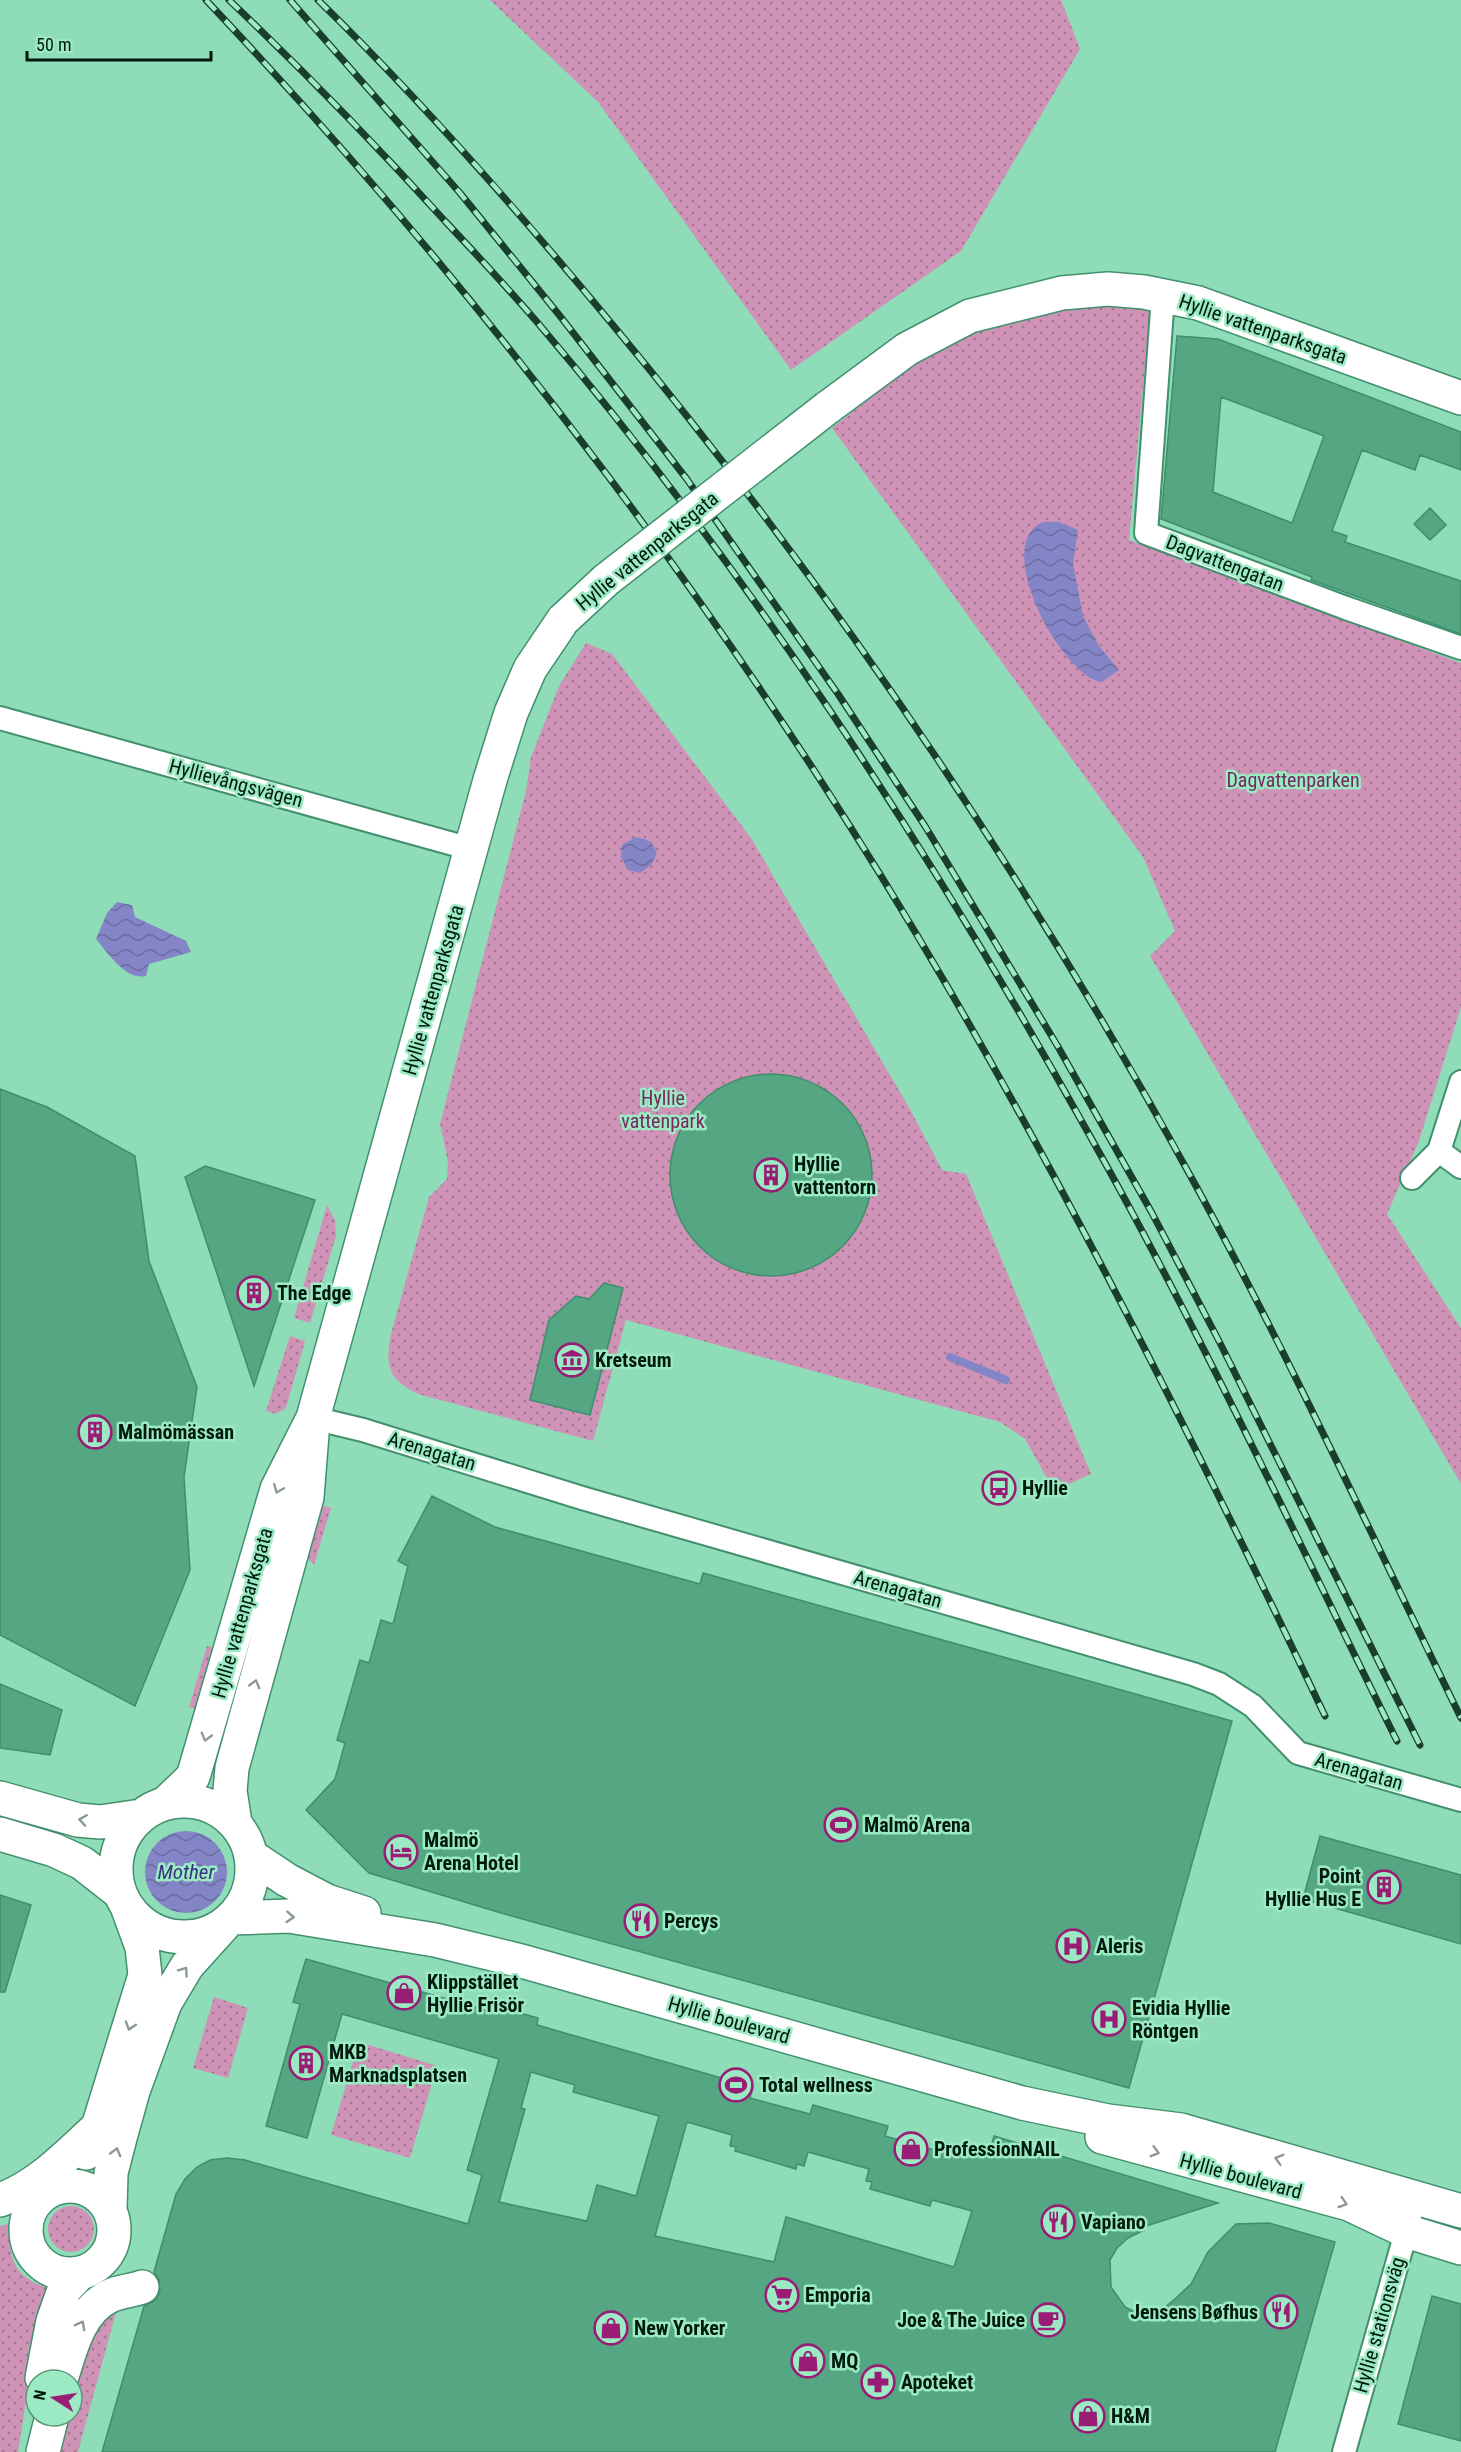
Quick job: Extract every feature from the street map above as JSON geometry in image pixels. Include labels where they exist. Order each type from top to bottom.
[{"type":"street","name":"Hyllie vattenparksgata","points":[[235,1823],[230,1791],[232,1768],[307,1497],[313,1418],[511,713],[530,669],[563,620],[606,580],[827,408],[907,349],[970,316],[1062,293],[1108,289],[1198,303],[1461,398]]},
{"type":"street","name":"Dagvattengatan","points":[[1163,296],[1146,533],[1346,608],[1461,648]]},
{"type":"street","name":"Hyllievångsvägen","points":[[0,718],[471,849]]},
{"type":"street","points":[[1412,1178],[1439,1151],[1461,1082]]},
{"type":"street","points":[[1439,1151],[1461,1167]]},
{"type":"street","name":"Hyllie vattenparksgata","points":[[154,1809],[179,1793],[193,1777],[277,1489],[313,1418]]},
{"type":"street","name":"Arenagatan","points":[[313,1418],[363,1430],[582,1498],[1192,1674],[1218,1684],[1253,1706],[1298,1753],[1461,1800]]},
{"type":"street","points":[[0,1798],[78,1820],[100,1822],[185,1800],[204,1803],[220,1811],[235,1823],[245,1838],[251,1856],[252,1875],[248,1893],[239,1910],[187,1966],[165,2003],[133,2091],[111,2173],[110,2210],[114,2224],[113,2241],[106,2255],[95,2266],[80,2273],[66,2274],[53,2271],[40,2263],[27,2239],[26,2224],[30,2211],[78,2164],[98,2127],[145,1975],[142,1947],[123,1901],[115,1873],[117,1854],[123,1836],[154,1809]]},
{"type":"street","points":[[0,1834],[54,1850],[82,1863],[148,1928],[173,1937],[200,1936],[228,1921]]},
{"type":"street","name":"Hyllie boulevard","points":[[251,1856],[287,1880],[327,1901],[435,1940]]},
{"type":"street","name":"Hyllie boulevard","points":[[228,1921],[289,1916],[435,1940],[525,1962],[1022,2103],[1108,2121],[1181,2130],[1461,2211]]},
{"type":"street","name":"Hyllie boulevard","points":[[1022,2103],[1062,2124],[1081,2131],[1349,2204],[1406,2231],[1461,2248]]},
{"type":"street","points":[[0,2200],[15,2194],[43,2175],[98,2127]]},
{"type":"street","points":[[0,2211],[15,2208],[67,2186],[86,2189],[102,2199],[110,2210]]},
{"type":"street","name":"Hyllie stationsväg","points":[[1344,2452],[1416,2199]]},
{"type":"street","points":[[44,2368],[53,2321],[64,2290],[80,2273]]},
{"type":"street","points":[[64,2368],[72,2342],[88,2312],[110,2296],[142,2287]]},
{"type":"street","points":[[33,2452],[36,2428]]},
{"type":"street","points":[[43,2452],[49,2428]]},
{"type":"green space","points":[[490,0],[1061,0],[1080,49],[961,251],[791,370],[598,102]]},
{"type":"green space","name":"Dagvattenparken","points":[[1127,306],[1150,310],[1129,540],[1461,663],[1461,1007],[1419,1141],[1387,1214],[1461,1328],[1461,1484],[1150,956],[1175,931],[1143,857],[832,428],[918,361],[974,331],[1052,308]]},
{"type":"green space","name":"Hyllie vattenpark","points":[[586,643],[612,654],[751,838],[911,1111],[942,1170],[966,1174],[1091,1474],[1054,1491],[1025,1439],[1000,1422],[626,1320],[593,1441],[418,1394],[400,1383],[395,1377],[388,1355],[391,1334],[429,1197],[447,1179],[448,1162],[440,1124],[526,791],[531,757],[559,686]]},
{"type":"green space","points":[[327,1205],[335,1220],[336,1236],[310,1323],[294,1318]]},
{"type":"green space","points":[[290,1336],[305,1341],[286,1408],[276,1414],[266,1411]]},
{"type":"green space","points":[[317,1504],[331,1508],[314,1565],[307,1558]]},
{"type":"green space","points":[[207,1646],[217,1649],[200,1710],[189,1707]]},
{"type":"green space","points":[[214,1997],[248,2008],[228,2078],[193,2068]]},
{"type":"green space","points":[[359,2042],[437,2066],[410,2158],[331,2135]]},
{"type":"green space","points":[[71,2206],[87,2213],[94,2229],[87,2245],[71,2252],[55,2245],[48,2229],[55,2213]]},
{"type":"green space","points":[[8,2224],[13,2260],[23,2275],[31,2281],[55,2290],[31,2368],[24,2368],[24,2414],[18,2452],[0,2452],[0,2226]]},
{"type":"green space","points":[[116,2312],[78,2452],[58,2452],[63,2428],[84,2428],[84,2368],[80,2368],[102,2316]]},
{"type":"water","points":[[1059,522],[1078,530],[1073,564],[1083,616],[1099,646],[1119,670],[1102,682],[1086,675],[1052,636],[1038,610],[1028,583],[1024,557],[1028,537],[1041,523]]},
{"type":"water","points":[[635,837],[649,841],[657,853],[652,864],[640,873],[628,870],[621,857],[622,845]]},
{"type":"water","points":[[117,902],[132,905],[135,917],[186,941],[191,952],[149,964],[146,976],[131,974],[124,970],[96,939],[107,913]]},
{"type":"water","name":"Mother","points":[[186,1831],[202,1834],[215,1843],[224,1856],[227,1872],[224,1888],[215,1901],[202,1910],[186,1913],[170,1910],[157,1901],[148,1888],[145,1872],[148,1856],[157,1843],[170,1834]]},
{"type":"building","points":[[1177,336],[1218,339],[1461,432],[1461,470],[1420,455],[1415,470],[1362,450],[1332,531],[1347,536],[1345,542],[1461,581],[1461,634],[1311,580],[1312,577],[1161,519]],"holes":[[[1221,397],[1324,436],[1292,523],[1213,492]]]},
{"type":"building","points":[[1430,508],[1446,525],[1430,540],[1414,524]]},
{"type":"building","name":"Hyllie vattentorn","points":[[771,1074],[791,1076],[818,1086],[835,1097],[849,1111],[864,1137],[870,1155],[872,1175],[870,1195],[860,1222],[849,1239],[835,1253],[809,1268],[791,1274],[771,1276],[751,1274],[724,1264],[707,1253],[693,1239],[678,1213],[672,1195],[670,1175],[672,1155],[682,1128],[693,1111],[707,1097],[733,1082],[751,1076]]},
{"type":"building","name":"Malmömässan","points":[[0,1089],[47,1107],[135,1156],[149,1261],[197,1387],[184,1477],[190,1570],[135,1706],[0,1635]]},
{"type":"building","name":"The Edge","points":[[205,1166],[315,1200],[254,1386],[185,1177]]},
{"type":"building","name":"Kretseum","points":[[604,1283],[623,1288],[590,1415],[530,1400],[549,1320],[576,1296],[589,1299]]},
{"type":"building","name":"Malmö Arena","points":[[432,1496],[495,1527],[700,1584],[703,1573],[1232,1721],[1129,2088],[501,1913],[369,1873],[306,1810],[335,1779],[345,1743],[337,1740],[360,1660],[369,1663],[381,1620],[393,1624],[408,1566],[398,1561]]},
{"type":"building","points":[[0,1684],[62,1710],[50,1755],[0,1748]]},
{"type":"building","name":"Point Hyllie Hus E","points":[[1320,1836],[1461,1875],[1461,1944],[1303,1899]]},
{"type":"building","points":[[0,1895],[31,1905],[5,1992],[0,1992]]},
{"type":"building","name":"Emporia","points":[[306,1959],[489,2011],[492,2005],[538,2018],[537,2025],[753,2087],[750,2098],[810,2114],[813,2105],[888,2126],[885,2136],[945,2153],[947,2143],[988,2156],[994,2136],[1218,2203],[1143,2227],[1144,2230],[1128,2238],[1117,2248],[1110,2260],[1111,2287],[1125,2307],[1137,2313],[1149,2315],[1163,2309],[1176,2298],[1191,2284],[1208,2252],[1236,2224],[1269,2223],[1335,2242],[1275,2452],[102,2452],[144,2306],[156,2300],[160,2291],[159,2280],[154,2272],[176,2194],[185,2179],[197,2167],[210,2160],[227,2158],[245,2160],[468,2224],[482,2175],[467,2170],[499,2059],[342,2014],[307,2138],[266,2126],[300,2004],[293,2002]],"holes":[[[531,2072],[575,2085],[573,2092],[659,2116],[636,2196],[597,2185],[587,2221],[499,2202],[525,2109],[521,2108]],[[687,2122],[732,2135],[730,2146],[736,2147],[735,2151],[796,2169],[797,2164],[804,2166],[808,2152],[869,2169],[866,2181],[872,2182],[870,2189],[930,2206],[932,2200],[972,2211],[954,2267],[786,2217],[774,2262],[655,2236]]]},
{"type":"building","points":[[1432,2296],[1461,2304],[1461,2441],[1398,2424]]},
{"type":"waterway","points":[[950,1357],[1006,1380]]},
{"type":"railway","points":[[206,0],[311,114],[413,231],[511,351],[606,474],[698,600],[786,728],[870,858],[950,991],[1050,1169],[1191,1440],[1325,1716]]},
{"type":"railway","points":[[229,0],[365,136],[537,322],[691,514],[833,716],[966,923],[1131,1210],[1248,1437],[1397,1741]]},
{"type":"railway","points":[[290,0],[460,193],[560,316],[686,478],[838,694],[925,826],[1057,1045],[1152,1213],[1219,1341],[1420,1745]]},
{"type":"railway","points":[[318,0],[395,77],[469,158],[612,324],[694,425],[851,634],[997,849],[1066,960],[1196,1186],[1299,1384],[1461,1718]]},
{"type":"place","name":"Hyllie vattentorn","points":[[771,1175]]},
{"type":"place","name":"The Edge","points":[[254,1293]]},
{"type":"place","name":"Kretseum","points":[[572,1360]]},
{"type":"place","name":"Malmömässan","points":[[95,1432]]},
{"type":"place","name":"Hyllie","points":[[999,1488]]},
{"type":"place","name":"Malmö Arena","points":[[841,1825]]},
{"type":"place","name":"Malmö Arena Hotel","points":[[401,1852]]},
{"type":"place","name":"Point Hyllie Hus E","points":[[1384,1887]]},
{"type":"place","name":"Percys","points":[[641,1921]]},
{"type":"place","name":"Aleris","points":[[1073,1946]]},
{"type":"place","name":"Klippstället Hyllie Frisör","points":[[404,1993]]},
{"type":"place","name":"Evidia Hyllie Röntgen","points":[[1109,2019]]},
{"type":"place","name":"MKB Marknadsplatsen","points":[[306,2063]]},
{"type":"place","name":"Total wellness","points":[[736,2085]]},
{"type":"place","name":"ProfessionNAIL","points":[[911,2149]]},
{"type":"place","name":"Vapiano","points":[[1058,2222]]},
{"type":"place","name":"Emporia","points":[[782,2295]]},
{"type":"place","name":"Jensens Bøfhus","points":[[1281,2312]]},
{"type":"place","name":"Joe & The Juice","points":[[1048,2320]]},
{"type":"place","name":"New Yorker","points":[[611,2328]]},
{"type":"place","name":"MQ","points":[[808,2361]]},
{"type":"place","name":"Apoteket","points":[[878,2382]]},
{"type":"place","name":"H&M","points":[[1088,2416]]}]
